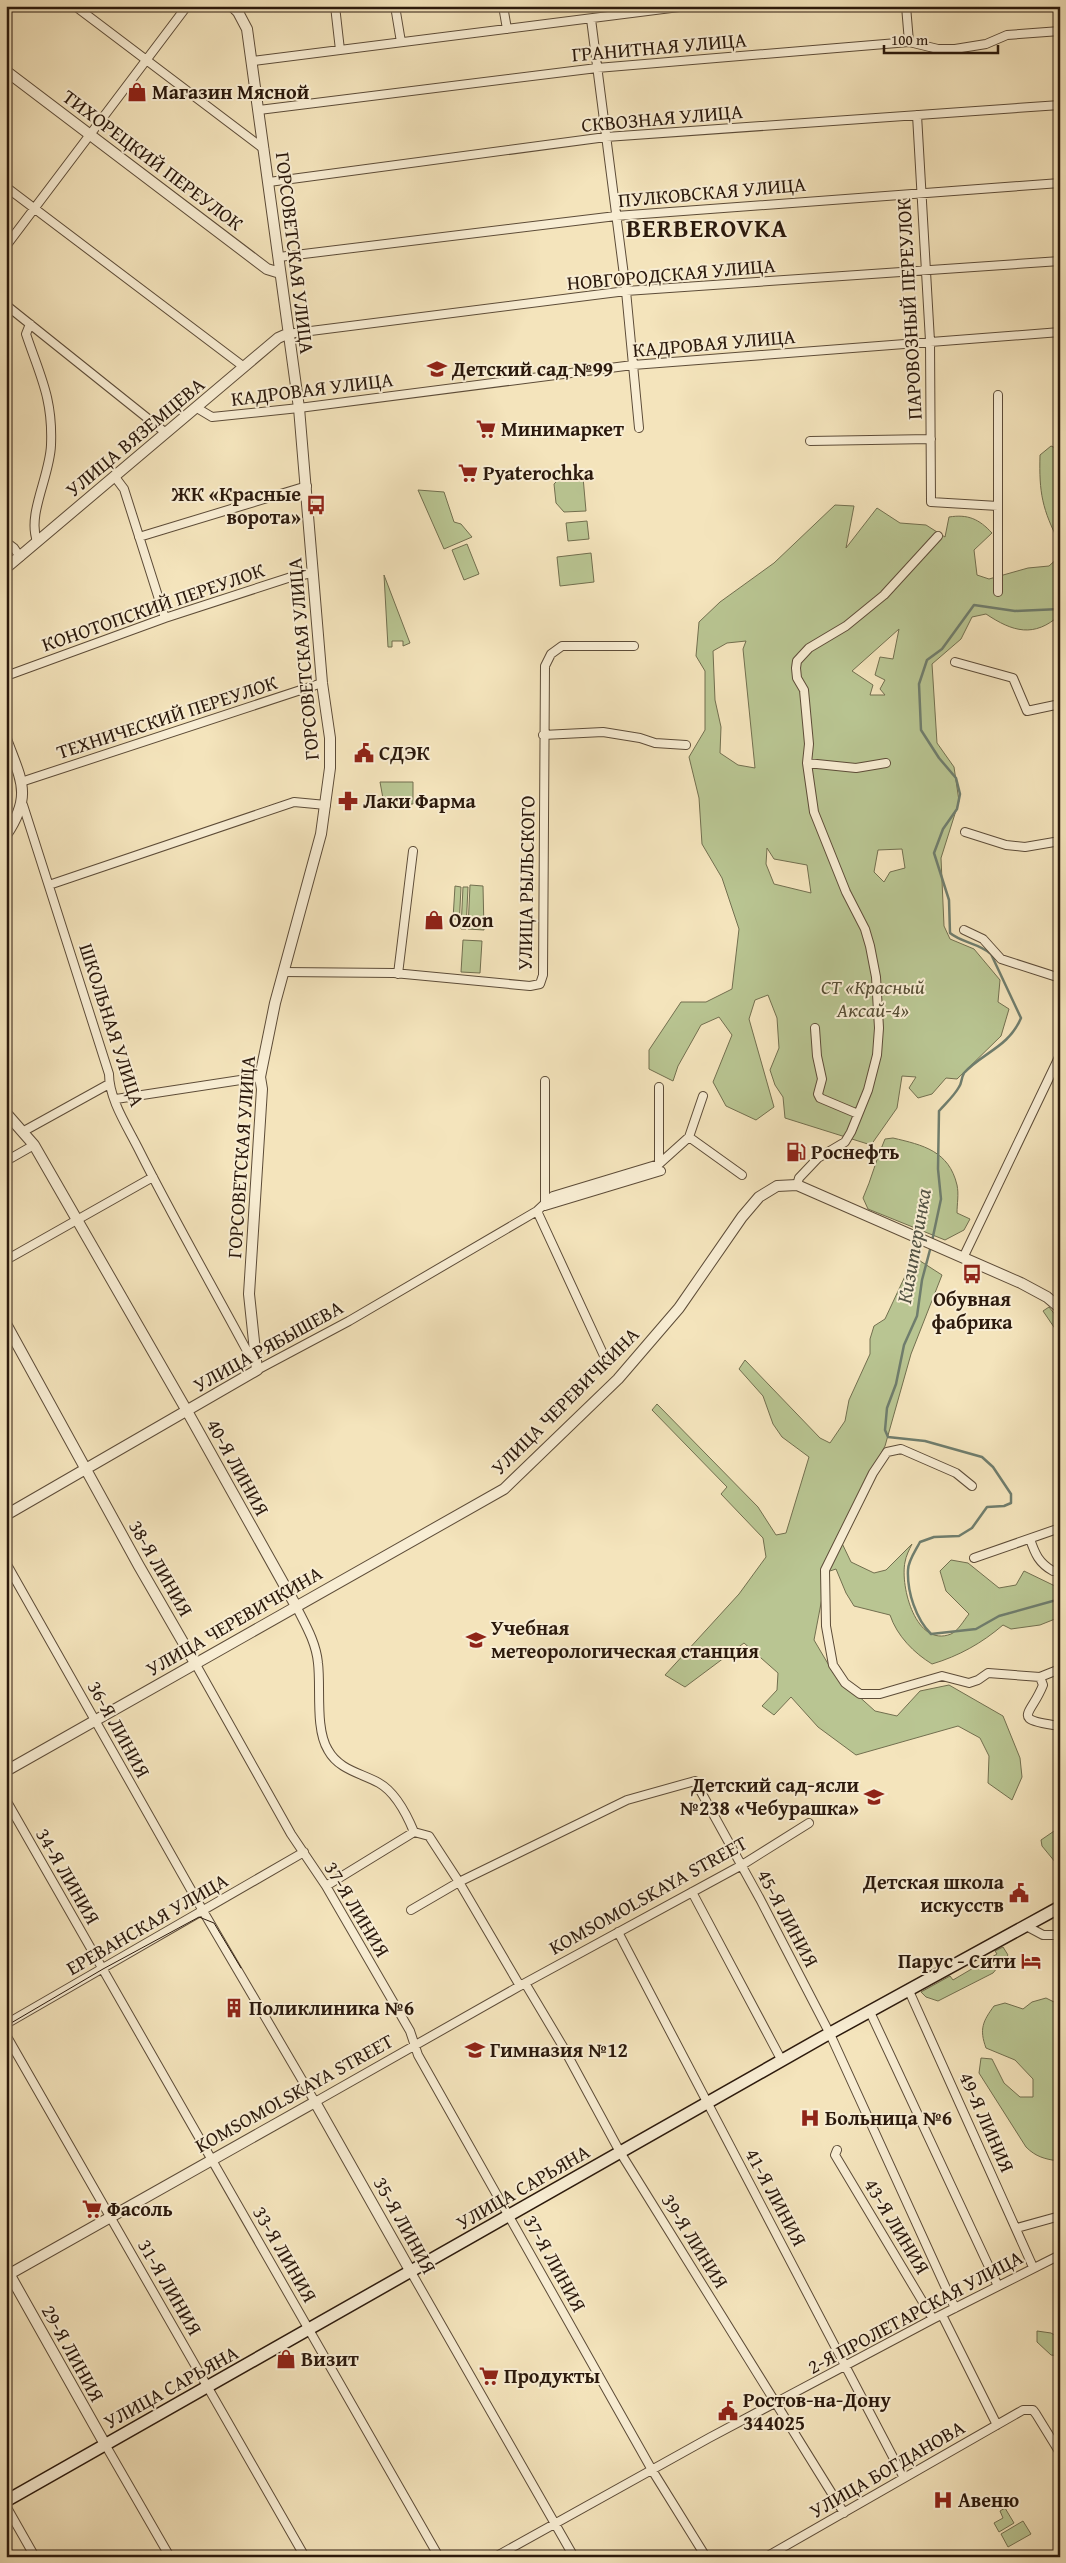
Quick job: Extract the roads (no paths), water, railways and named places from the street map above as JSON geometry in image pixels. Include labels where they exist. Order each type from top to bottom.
[{"type":"main road","name":"УЛИЦА САРЬЯНА","points":[[6,2501],[106,2446],[620,2152],[1060,1908]]},
{"type":"street","points":[[75,6],[264,149]]},
{"type":"street","points":[[6,246],[187,6]]},
{"type":"street","name":"ГОРСОВЕТСКАЯ УЛИЦА","points":[[232,6],[238,12],[247,29],[253,61],[279,257],[287,334],[299,408],[322,683],[330,738],[330,768],[321,834],[283,972],[260,1077],[262,1089],[250,1294],[257,1370]]},
{"type":"street","points":[[335,6],[340,50]]},
{"type":"street","points":[[395,6],[401,42]]},
{"type":"street","points":[[503,6],[507,29]]},
{"type":"street","points":[[611,6],[613,16]]},
{"type":"street","points":[[253,61],[687,6]]},
{"type":"street","points":[[906,6],[909,42]]},
{"type":"street","points":[[591,19],[626,291],[639,428]]},
{"type":"street","name":"ГРАНИТНАЯ УЛИЦА","points":[[259,110],[597,68],[909,42],[938,49],[955,49],[986,44],[1007,35],[1060,30]]},
{"type":"street","name":"ТИХОРЕЦКИЙ ПЕРЕУЛОК","points":[[6,71],[268,269],[280,273]]},
{"type":"street","name":"СКВОЗНАЯ УЛИЦА","points":[[269,182],[606,137],[1060,105]]},
{"type":"street","name":"ПАРОВОЗНЫЙ ПЕРЕУЛОК","points":[[916,115],[930,341],[931,502],[998,506]]},
{"type":"street","name":"ПУЛКОВСКАЯ УЛИЦА","points":[[279,257],[616,216],[1060,183]]},
{"type":"street","points":[[6,187],[244,367]]},
{"type":"street","name":"НОВГОРОДСКАЯ УЛИЦА","points":[[287,334],[626,291],[1060,261]]},
{"type":"street","points":[[6,305],[166,433]]},
{"type":"street","points":[[30,324],[26,334],[42,375],[51,424],[48,472],[33,520],[37,541]]},
{"type":"street","name":"КАДРОВАЯ УЛИЦА","points":[[197,408],[212,417],[299,408],[633,365],[1060,332]]},
{"type":"street","name":"УЛИЦА ВЯЗЕМЦЕВА","points":[[6,568],[278,338],[287,334]]},
{"type":"street","points":[[998,395],[998,592]]},
{"type":"street","points":[[810,441],[931,439]]},
{"type":"street","points":[[115,477],[124,489],[165,618]]},
{"type":"street","points":[[139,537],[307,486]]},
{"type":"street","points":[[938,536],[884,595],[846,626],[809,648],[797,662],[797,678],[804,690],[808,735],[807,763],[814,812],[846,892],[865,929],[876,977],[879,1028],[877,1055],[868,1090],[845,1142],[818,1158],[799,1178],[797,1185],[1020,1282],[1047,1297],[1060,1308]]},
{"type":"street","points":[[6,542],[14,548],[20,557]]},
{"type":"street","name":"КОНОТОПСКИЙ ПЕРЕУЛОК","points":[[6,676],[165,618],[288,578],[312,573]]},
{"type":"street","name":"УЛИЦА РЫЛЬСКОГО","points":[[283,972],[398,974],[413,977],[530,986],[540,984],[543,974],[543,735],[545,666],[551,654],[562,646],[634,646]]},
{"type":"street","points":[[955,662],[1013,678],[1028,711],[1060,704]]},
{"type":"street","name":"ТЕХНИЧЕСКИЙ ПЕРЕУЛОК","points":[[21,782],[322,683]]},
{"type":"street","points":[[543,735],[603,732],[640,738],[655,743],[686,745]]},
{"type":"street","name":"ШКОЛЬНАЯ УЛИЦА","points":[[6,739],[21,782],[23,805],[110,1074],[110,1084],[116,1099],[153,1177],[246,1349],[256,1358]]},
{"type":"street","points":[[807,763],[856,768],[886,764]]},
{"type":"street","points":[[48,885],[294,802],[326,805]]},
{"type":"street","points":[[6,836],[11,822],[23,805]]},
{"type":"street","points":[[965,832],[1006,846],[1025,847],[1060,841]]},
{"type":"street","points":[[398,974],[413,851]]},
{"type":"street","points":[[964,930],[983,939],[1001,959],[1060,978]]},
{"type":"street","points":[[815,1028],[817,1056],[822,1079],[818,1094],[820,1098],[858,1114]]},
{"type":"street","points":[[963,1258],[1060,1055]]},
{"type":"street","points":[[116,1099],[260,1077]]},
{"type":"street","points":[[544,1206],[545,1081]]},
{"type":"street","points":[[24,1131],[110,1084]]},
{"type":"street","points":[[659,1087],[660,1167]]},
{"type":"street","name":"УЛИЦА РЯБЫШЕВА","points":[[6,1515],[257,1370],[349,1321],[544,1206],[585,1190],[660,1167],[689,1137],[703,1096]]},
{"type":"street","name":"40-Я ЛИНИЯ","points":[[6,1113],[24,1131],[34,1145],[187,1411],[296,1606],[316,1649],[320,1678],[320,1713],[327,1750],[343,1766],[380,1784],[398,1802],[414,1832]]},
{"type":"street","points":[[689,1137],[742,1175]]},
{"type":"street","points":[[6,1161],[34,1145]]},
{"type":"street","points":[[6,1260],[153,1177]]},
{"type":"street","name":"УЛИЦА ЧЕРЕВИЧКИНА","points":[[6,1771],[504,1488],[618,1379],[679,1308],[742,1217],[759,1198],[770,1189],[783,1184],[797,1185]]},
{"type":"street","points":[[537,1211],[605,1358]]},
{"type":"street","name":"38-Я ЛИНИЯ","points":[[6,1324],[291,1834],[304,1852]]},
{"type":"street","points":[[972,1486],[956,1472],[901,1448],[887,1452],[873,1473],[825,1570],[826,1626],[833,1665],[845,1683],[860,1694],[880,1694],[942,1676],[969,1683],[978,1680],[988,1673],[1040,1677],[1060,1670]]},
{"type":"street","points":[[974,1558],[1060,1528]]},
{"type":"street","points":[[1030,1539],[1036,1556],[1044,1566],[1053,1571]]},
{"type":"street","name":"36-Я ЛИНИЯ","points":[[6,1563],[203,1911]]},
{"type":"street","points":[[1040,1677],[1043,1685],[1028,1709],[1029,1717],[1033,1722],[1060,1726]]},
{"type":"street","name":"45-Я ЛИНИЯ","points":[[459,1882],[627,1800],[695,1780],[742,1865],[830,2034],[955,2308]]},
{"type":"street","name":"34-Я ЛИНИЯ","points":[[6,1800],[102,1968]]},
{"type":"street","name":"KOMSOMOLSKAYA STREET","points":[[7,2273],[112,2217],[212,2158],[742,1865],[809,1823]]},
{"type":"street","points":[[326,1886],[414,1832]]},
{"type":"street","name":"39-Я ЛИНИЯ","points":[[414,1832],[429,1836],[522,1985],[562,2044],[620,2152],[844,2512]]},
{"type":"street","name":"37-Я ЛИНИЯ","points":[[304,1852],[326,1886],[410,2031],[415,2046],[652,2470],[706,2557]]},
{"type":"street","name":"ЕРЕВАНСКАЯ УЛИЦА","points":[[6,2024],[304,1852]]},
{"type":"street","points":[[411,1910],[459,1882]]},
{"type":"street","points":[[692,1892],[782,2061]]},
{"type":"street","name":"35-Я ЛИНИЯ","points":[[203,1911],[315,2102],[574,2557]]},
{"type":"street","points":[[1028,1927],[1043,1935],[1060,1935]]},
{"type":"street","name":"41-Я ЛИНИЯ","points":[[618,1932],[904,2478]]},
{"type":"street","name":"33-Я ЛИНИЯ","points":[[102,1968],[439,2557]]},
{"type":"street","name":"49-Я ЛИНИЯ","points":[[909,1991],[1034,2268]]},
{"type":"street","points":[[870,2012],[998,2286]]},
{"type":"street","name":"31-Я ЛИНИЯ","points":[[6,2035],[112,2217],[305,2557]]},
{"type":"street","name":"43-Я ЛИНИЯ","points":[[837,2150],[835,2155],[933,2319]]},
{"type":"street","points":[[1017,2228],[1060,2216]]},
{"type":"street","name":"2-Я ПРОЛЕТАРСКАЯ УЛИЦА","points":[[495,2557],[933,2319],[1060,2255]]},
{"type":"street","name":"29-Я ЛИНИЯ","points":[[7,2273],[170,2557]]},
{"type":"street","points":[[942,2315],[997,2425]]},
{"type":"street","name":"УЛИЦА БОГДАНОВА","points":[[766,2557],[1023,2410],[1033,2410],[1060,2453]]},
{"type":"street","points":[[6,2506],[35,2557]]},
{"type":"waterway","name":"Кизитеринка","points":[[932,1241],[941,1199],[938,1169],[939,1111],[961,1084],[964,1073],[1010,1036],[1021,1018],[991,954],[981,947],[950,933],[949,900],[934,853],[943,829],[957,809],[960,794],[956,778],[939,758],[921,730],[919,684],[927,660],[942,649],[974,605],[1015,611],[1060,609]]},
{"type":"waterway","name":"Кизитеринка","points":[[931,1246],[922,1280],[917,1316],[904,1345],[896,1384],[887,1408],[885,1430],[888,1437],[925,1441],[982,1457],[993,1467],[1011,1494],[1011,1503],[1004,1506],[987,1507],[972,1528],[959,1536],[934,1537],[920,1542],[908,1567],[909,1587],[914,1605],[921,1621],[931,1634],[976,1629],[999,1616],[1060,1599]]},
{"type":"tram line","points":[[6,2026],[103,1969],[199,1917],[214,1923],[241,1968]]},
{"type":"place","name":"Магазин Мясной","points":[[137,92]]},
{"type":"place","name":"Детский сад №99","points":[[437,369]]},
{"type":"place","name":"Минимаркет","points":[[486,429]]},
{"type":"place","name":"Pyaterochka","points":[[468,473]]},
{"type":"place","name":"ЖК «Красные ворота»","points":[[316,505]]},
{"type":"place","name":"СДЭК","points":[[364,753]]},
{"type":"place","name":"Лаки Фарма","points":[[348,801]]},
{"type":"place","name":"Ozon","points":[[434,920]]},
{"type":"place","name":"Роснефть","points":[[796,1152]]},
{"type":"place","name":"Обувная фабрика","points":[[972,1274]]},
{"type":"place","name":"Учебная метеорологическая станция","points":[[476,1640]]},
{"type":"place","name":"Детский сад-ясли №238 «Чебурашка»","points":[[874,1797]]},
{"type":"place","name":"Детская школа искусств","points":[[1019,1893]]},
{"type":"place","name":"Парус - Сити","points":[[1031,1961]]},
{"type":"place","name":"Поликлиника №6","points":[[234,2008]]},
{"type":"place","name":"Гимназия №12","points":[[475,2050]]},
{"type":"place","name":"Больница №6","points":[[810,2118]]},
{"type":"place","name":"Фасоль","points":[[92,2209]]},
{"type":"place","name":"Визит","points":[[286,2359]]},
{"type":"place","name":"Продукты","points":[[489,2376]]},
{"type":"place","name":"Ростов-на-Дону 344025","points":[[728,2411]]},
{"type":"place","name":"Авеню","points":[[943,2500]]},
{"type":"district","name":"BERBEROVKA","points":[[707,228]]},
{"type":"park label","name":"СТ «Красный Аксай-4»","points":[[873,998]]}]
